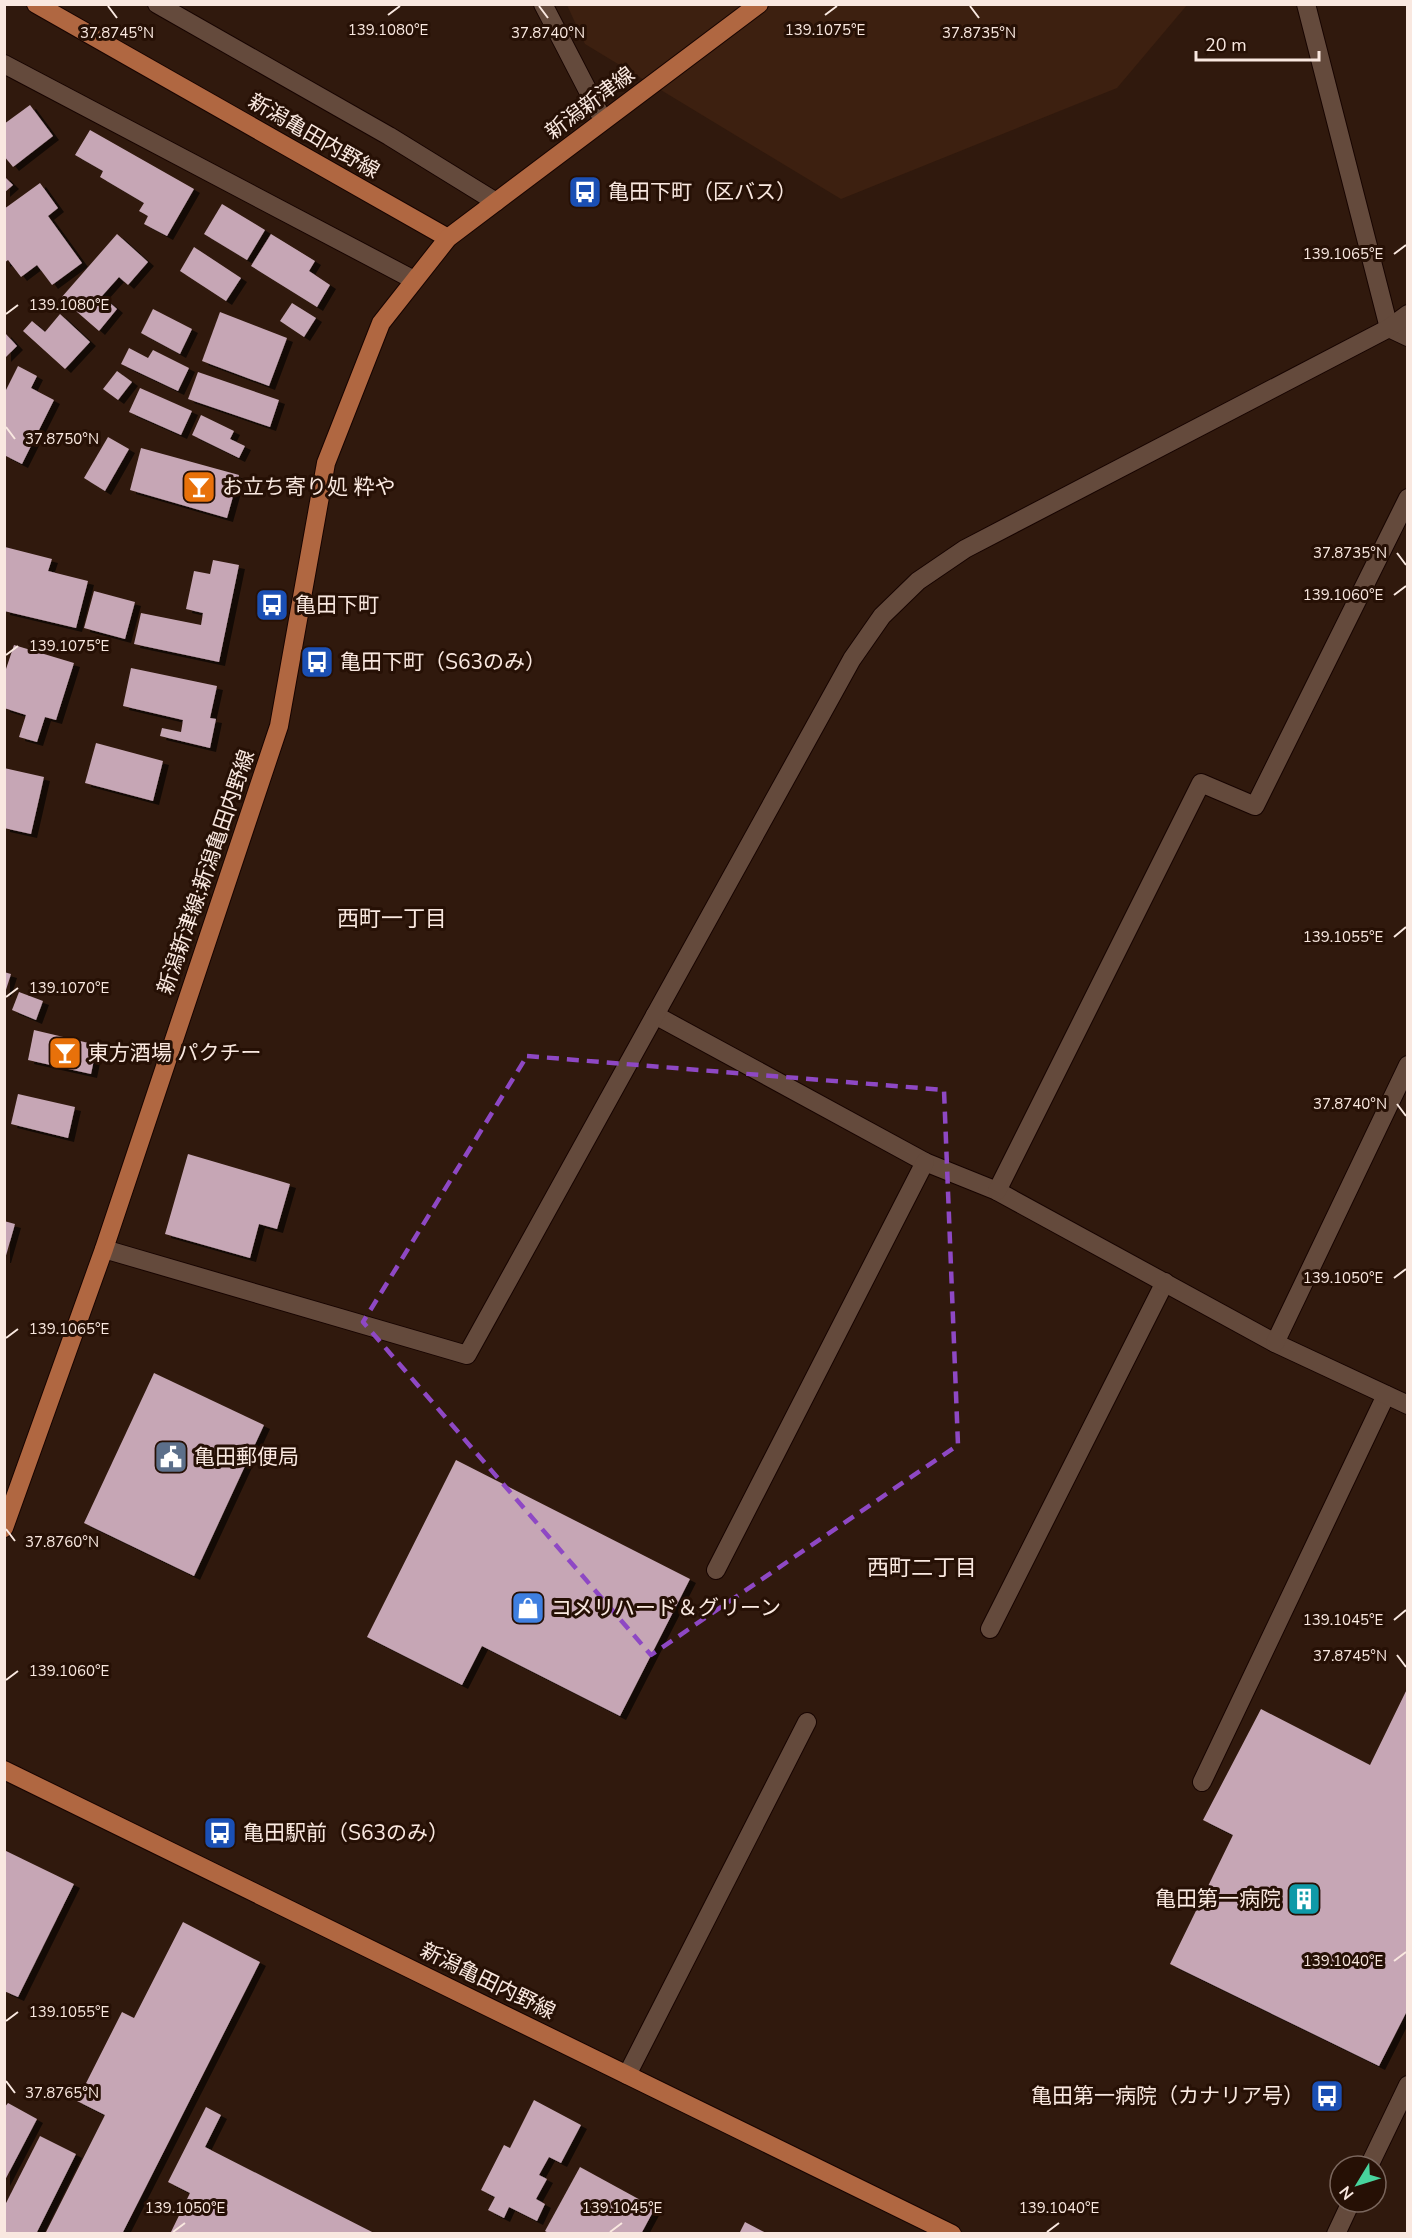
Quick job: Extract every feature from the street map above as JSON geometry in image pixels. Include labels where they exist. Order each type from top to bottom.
[{"type":"main road","name":"新潟亀田内野線","points":[[36,4],[448,238]]},
{"type":"main road","name":"新潟新津線","points":[[448,238],[759,4]]},
{"type":"main road","name":"新潟新津線;新潟亀田内野線","points":[[4,1528],[104,1249],[279,726],[326,463],[381,323],[448,238]]},
{"type":"main road","name":"新潟亀田内野線","points":[[4,1770],[952,2234]]},
{"type":"street","points":[[157,4],[389,136],[496,202]]},
{"type":"street","points":[[543,4],[603,120]]},
{"type":"street","points":[[1306,4],[1389,328],[1407,337]]},
{"type":"street","points":[[4,64],[414,280]]},
{"type":"street","points":[[104,1249],[467,1355],[852,659],[882,616],[918,581],[965,549],[1389,328],[1407,314]]},
{"type":"street","points":[[997,1191],[1201,783],[1255,806],[1407,498]]},
{"type":"street","points":[[655,1015],[925,1162],[997,1191],[1275,1343],[1407,1405]]},
{"type":"street","points":[[1275,1343],[1407,1065]]},
{"type":"street","points":[[716,1570],[925,1162]]},
{"type":"street","points":[[990,1629],[1165,1282]]},
{"type":"street","points":[[1202,1782],[1386,1395]]},
{"type":"street","points":[[627,2074],[807,1722]]},
{"type":"street","points":[[1375,2154],[1407,2085]]},
{"type":"street","points":[[1336,2234],[1346,2214]]},
{"type":"highlighted area","points":[[527,1056],[944,1090],[958,1445],[651,1655],[363,1322]]},
{"type":"shaded area","points":[[567,5],[1187,5],[1117,88],[841,199],[585,44]]},
{"type":"building","points":[[30,105],[53,136],[13,167],[4,156],[4,124]]},
{"type":"building","points":[[90,130],[194,189],[167,236],[144,224],[148,216],[139,211],[144,203],[100,177],[103,171],[75,155]]},
{"type":"building","points":[[4,176],[13,185],[4,193]]},
{"type":"building","points":[[40,183],[58,208],[48,216],[82,263],[52,285],[37,265],[21,277],[8,260],[4,263],[4,209]]},
{"type":"building","points":[[222,204],[265,230],[247,260],[204,234]]},
{"type":"building","points":[[117,234],[148,262],[128,285],[119,277],[102,296],[117,309],[99,331],[61,298]]},
{"type":"building","points":[[271,234],[315,261],[309,271],[330,285],[317,307],[251,266]]},
{"type":"building","points":[[194,247],[241,278],[226,301],[180,271]]},
{"type":"building","points":[[292,303],[316,318],[304,337],[280,321]]},
{"type":"building","points":[[153,309],[192,329],[180,354],[141,333]]},
{"type":"building","points":[[220,312],[287,338],[269,386],[202,361]]},
{"type":"building","points":[[60,314],[90,342],[65,369],[23,331],[32,321],[45,332]]},
{"type":"building","points":[[5,333],[17,346],[5,358]]},
{"type":"building","points":[[129,348],[148,358],[153,350],[189,368],[178,391],[121,364]]},
{"type":"building","points":[[18,366],[37,376],[31,388],[54,400],[22,464],[4,455],[4,394]]},
{"type":"building","points":[[117,371],[132,382],[118,400],[103,389]]},
{"type":"building","points":[[198,372],[279,400],[270,427],[188,399]]},
{"type":"building","points":[[140,388],[192,411],[181,435],[129,412]]},
{"type":"building","points":[[201,415],[234,431],[230,439],[245,446],[239,458],[192,435]]},
{"type":"building","points":[[108,437],[129,449],[105,491],[84,478]]},
{"type":"building","points":[[141,448],[239,475],[227,518],[130,490]]},
{"type":"building","points":[[5,547],[52,559],[48,571],[88,581],[76,628],[4,611]]},
{"type":"building","points":[[213,560],[239,565],[219,662],[134,644],[141,613],[201,625],[203,613],[186,609],[194,571],[210,574]]},
{"type":"building","points":[[94,591],[135,602],[125,639],[84,628]]},
{"type":"building","points":[[14,645],[74,663],[56,720],[45,717],[37,742],[19,737],[26,715],[4,708],[4,675]]},
{"type":"building","points":[[131,668],[217,686],[210,718],[216,719],[210,748],[160,736],[162,728],[181,732],[183,720],[123,706]]},
{"type":"building","points":[[96,743],[163,761],[153,801],[85,783]]},
{"type":"building","points":[[4,768],[44,777],[31,834],[4,828]]},
{"type":"building","points":[[4,972],[11,974],[5,993],[4,993]]},
{"type":"building","points":[[19,992],[43,1001],[36,1020],[12,1010]]},
{"type":"building","points":[[34,1030],[97,1045],[91,1074],[28,1060]]},
{"type":"building","points":[[18,1094],[75,1107],[68,1138],[11,1124]]},
{"type":"building","points":[[188,1154],[290,1184],[277,1229],[259,1224],[250,1258],[165,1234]]},
{"type":"building","points":[[4,1221],[15,1224],[5,1259],[4,1259]]},
{"type":"building","points":[[154,1373],[264,1425],[194,1576],[84,1523]]},
{"type":"building","name":"コメリハード＆グリーン","points":[[456,1460],[690,1579],[620,1716],[482,1646],[462,1685],[367,1637]]},
{"type":"building","name":"亀田第一病院","points":[[1408,1687],[1408,2009],[1379,2066],[1170,1964],[1233,1835],[1203,1820],[1261,1709],[1370,1765]]},
{"type":"building","points":[[4,1850],[74,1884],[18,1997],[4,1991]]},
{"type":"building","points":[[183,1922],[260,1962],[122,2234],[45,2234],[105,2115],[77,2101],[122,2012],[134,2018]]},
{"type":"building","points":[[534,2100],[581,2125],[561,2163],[549,2157],[539,2175],[547,2179],[536,2199],[545,2204],[537,2221],[509,2207],[504,2218],[488,2210],[495,2197],[481,2190],[504,2145],[510,2148]]},
{"type":"building","points":[[8,2103],[37,2119],[4,2182],[4,2108]]},
{"type":"building","points":[[206,2107],[221,2115],[205,2147],[376,2234],[170,2234],[190,2193],[168,2182]]},
{"type":"building","points":[[40,2136],[76,2154],[36,2234],[4,2234],[4,2207]]},
{"type":"building","points":[[580,2167],[655,2208],[641,2234],[550,2234],[545,2231]]},
{"type":"building","points":[[745,2222],[768,2234],[739,2234]]},
{"type":"place","name":"亀田下町（区バス）","points":[[585,192]]},
{"type":"place","name":"お立ち寄り処 粋や","points":[[199,487]]},
{"type":"place","name":"亀田下町","points":[[272,605]]},
{"type":"place","name":"亀田下町（S63のみ）","points":[[317,662]]},
{"type":"place","name":"東方酒場 パクチー","points":[[65,1053]]},
{"type":"place","name":"亀田郵便局","points":[[171,1457]]},
{"type":"place","name":"コメリハード＆グリーン","points":[[528,1608]]},
{"type":"place","name":"亀田駅前（S63のみ）","points":[[220,1833]]},
{"type":"place","name":"亀田第一病院","points":[[1304,1899]]},
{"type":"place","name":"亀田第一病院（カナリア号）","points":[[1327,2096]]},
{"type":"district","name":"西町一丁目","points":[[392,919]]},
{"type":"district","name":"西町二丁目","points":[[922,1568]]}]
